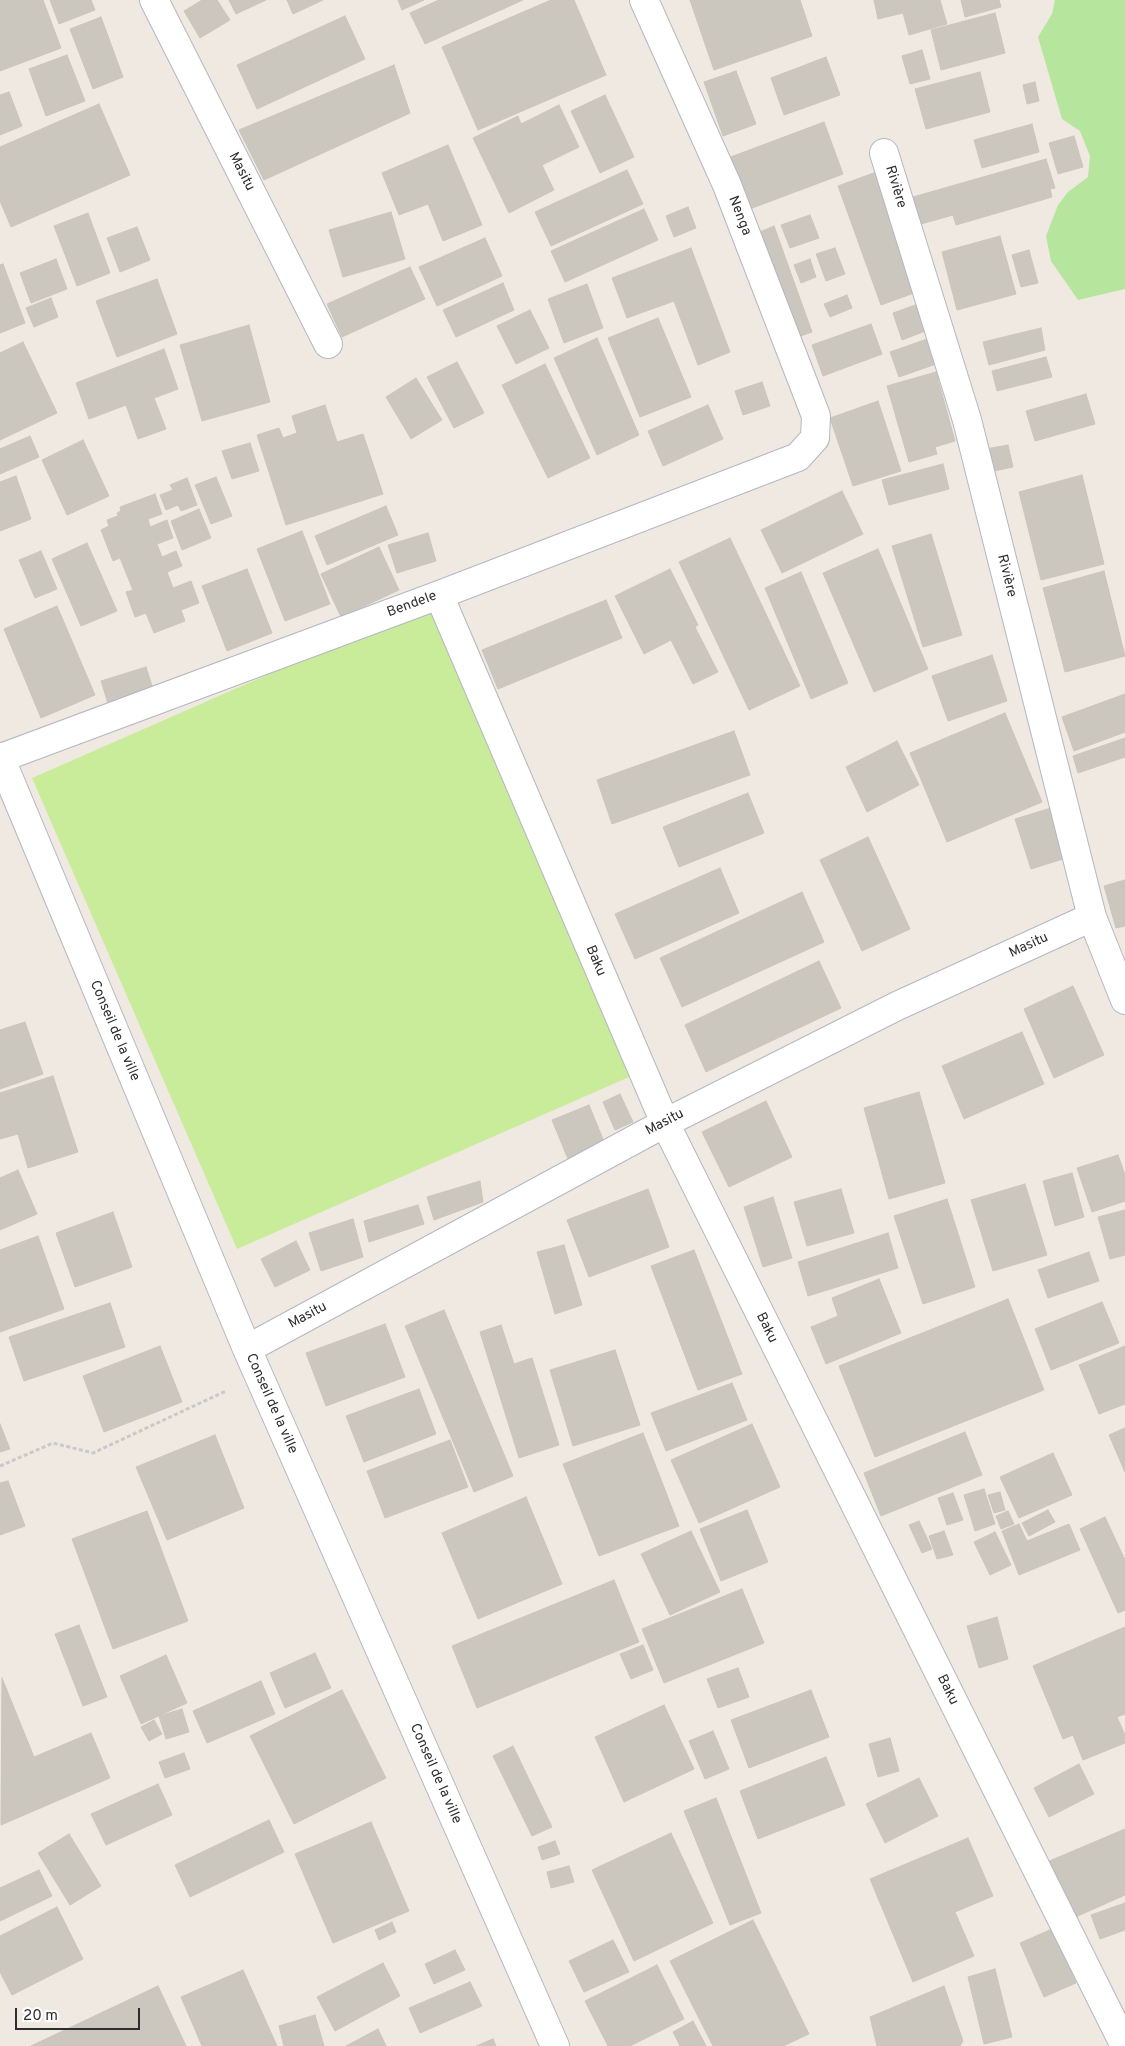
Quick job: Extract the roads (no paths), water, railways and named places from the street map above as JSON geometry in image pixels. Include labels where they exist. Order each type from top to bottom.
[{"type":"street","name":"Masitu","points":[[154,0],[328,344]]},
{"type":"street","name":"Nenga","points":[[644,0],[727,185],[816,416],[815,438]]},
{"type":"street","name":"Rivière","points":[[884,153],[967,420],[1092,917],[1125,1000]]},
{"type":"street","name":"Bendele","points":[[0,757],[438,595],[798,457],[815,438]]},
{"type":"street","name":"Baku","points":[[438,595],[665,1123],[1125,2046]]},
{"type":"street","name":"Conseil de la ville","points":[[0,757],[258,1376],[555,2046]]},
{"type":"street","name":"Masitu","points":[[247,1349],[665,1123],[897,1006],[1092,917]]}]
